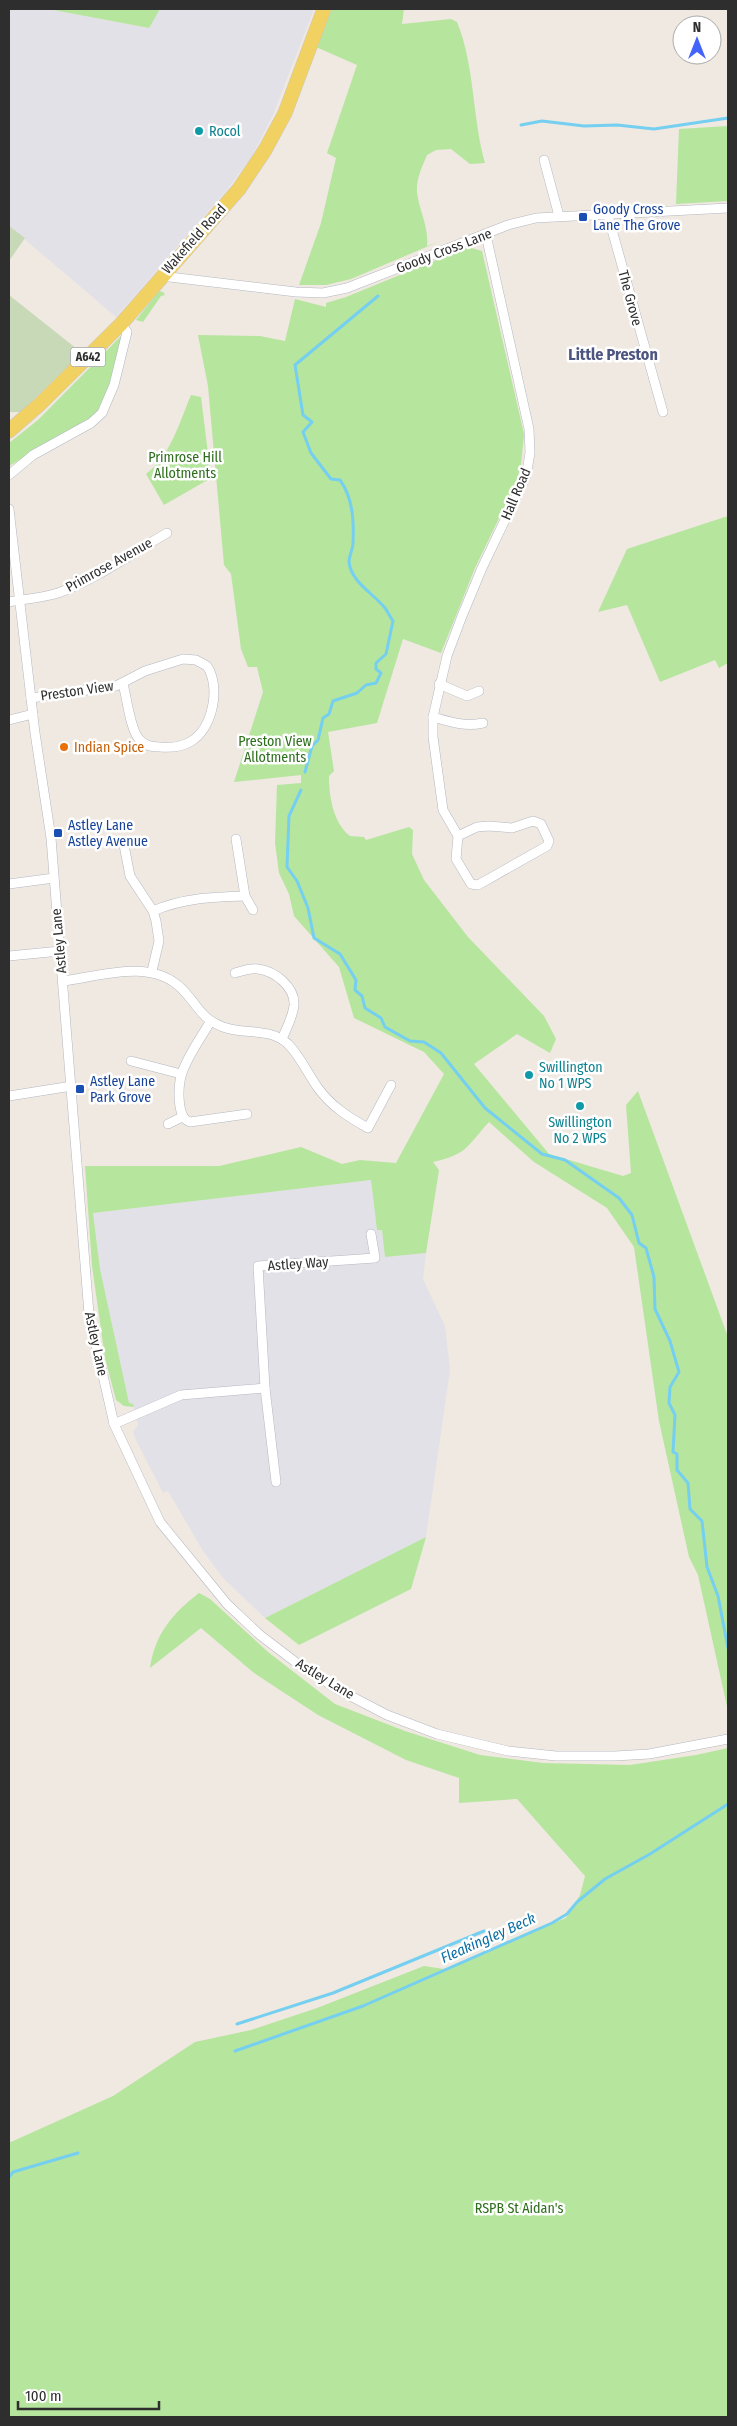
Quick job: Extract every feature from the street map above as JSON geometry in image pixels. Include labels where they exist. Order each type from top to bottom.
[{"type":"main road","name":"Wakefield Road","points":[[9,431],[40,404],[121,324],[239,189],[265,150],[284,113],[324,9]]},
{"type":"street","points":[[544,160],[559,216]]},
{"type":"street","name":"Goody Cross Lane","points":[[161,276],[296,292],[323,293],[347,288],[520,221],[607,212],[728,208]]},
{"type":"street","name":"The Grove","points":[[607,212],[663,412]]},
{"type":"street","name":"Hall Road","points":[[458,836],[443,810],[433,737],[433,716],[439,684],[462,616],[482,568],[524,484],[530,460],[529,429],[486,235]]},
{"type":"street","points":[[9,475],[33,456],[91,423],[102,413],[114,385],[127,332],[121,324]]},
{"type":"street","name":"Astley Lane","points":[[9,509],[33,714],[51,838],[89,1314],[114,1424],[160,1522],[227,1604],[260,1635],[298,1664],[347,1694],[387,1715],[437,1734],[508,1751],[556,1756],[615,1756],[657,1753],[728,1739]]},
{"type":"street","name":"Primrose Avenue","points":[[9,602],[42,598],[60,592],[86,580],[167,533]]},
{"type":"street","name":"Preston View","points":[[31,698],[123,684],[145,671],[183,659],[202,662],[210,671],[214,683],[213,704],[206,725],[197,737],[184,745],[163,748],[145,744],[136,734],[123,684]]},
{"type":"street","points":[[439,684],[467,696],[479,691]]},
{"type":"street","points":[[9,720],[33,714]]},
{"type":"street","points":[[433,716],[458,725],[468,726],[483,723]]},
{"type":"street","points":[[533,821],[541,824],[549,841],[547,846],[475,885],[469,882],[456,860],[458,836],[477,827],[512,828],[533,821]]},
{"type":"street","points":[[236,840],[245,896],[253,910]]},
{"type":"street","points":[[124,845],[130,876],[152,910],[160,941],[152,971]]},
{"type":"street","points":[[9,884],[54,878]]},
{"type":"street","points":[[152,910],[171,903],[195,898],[245,896]]},
{"type":"street","points":[[9,956],[60,951]]},
{"type":"street","points":[[235,973],[250,969],[262,970],[285,982],[290,988],[294,1004],[282,1039]]},
{"type":"street","points":[[63,981],[135,971],[152,971],[171,979],[184,990],[202,1015],[210,1022],[227,1029],[269,1034],[282,1039],[293,1050],[319,1089],[334,1106],[366,1131],[391,1085]]},
{"type":"street","points":[[210,1022],[182,1074],[180,1110],[182,1117],[187,1121],[194,1122],[248,1114]]},
{"type":"street","points":[[131,1060],[182,1074]]},
{"type":"street","points":[[9,1096],[72,1086]]},
{"type":"street","points":[[168,1124],[182,1117]]},
{"type":"street","name":"Astley Way","points":[[276,1482],[265,1388],[258,1266],[375,1258],[371,1234]]},
{"type":"street","points":[[114,1424],[181,1395],[265,1388]]},
{"type":"shaded area","points":[[9,9],[48,9],[148,28],[160,9],[314,9],[273,115],[252,156],[226,191],[116,317],[9,226]]},
{"type":"shaded area","points":[[371,1180],[377,1230],[382,1229],[385,1256],[426,1253],[423,1279],[445,1326],[450,1370],[426,1537],[265,1618],[223,1578],[203,1551],[168,1491],[163,1493],[135,1438],[133,1432],[138,1425],[133,1404],[129,1404],[100,1269],[93,1213]]},
{"type":"green space","points":[[48,9],[160,9],[149,28]]},
{"type":"green space","points":[[331,9],[404,9],[402,24],[451,19],[457,22],[467,56],[485,163],[470,164],[451,149],[436,150],[427,155],[418,178],[417,192],[427,232],[427,246],[438,242],[351,279],[326,285],[299,285],[321,223],[336,158],[327,153],[357,65],[316,47]]},
{"type":"green space","points":[[728,126],[728,201],[676,204],[679,129]]},
{"type":"green space","points":[[9,226],[25,238],[9,261]]},
{"type":"green space","name":"Preston View Allotments","points":[[468,247],[482,251],[524,434],[521,465],[516,483],[475,568],[441,653],[403,639],[377,723],[328,732],[334,771],[329,776],[331,800],[336,817],[344,831],[350,836],[364,837],[366,840],[409,827],[413,830],[412,854],[424,880],[468,937],[544,1016],[556,1039],[550,1053],[517,1034],[474,1064],[549,1154],[623,1176],[631,1173],[626,1105],[638,1091],[728,1337],[728,1711],[698,1575],[689,1557],[659,1421],[634,1247],[607,1208],[534,1162],[489,1122],[466,1148],[453,1156],[433,1162],[439,1170],[426,1253],[385,1257],[382,1230],[377,1230],[371,1180],[93,1213],[100,1269],[129,1403],[133,1404],[134,1407],[124,1406],[116,1400],[105,1358],[92,1266],[85,1166],[219,1166],[301,1147],[342,1164],[360,1160],[396,1163],[444,1074],[424,1052],[354,1018],[339,967],[294,916],[289,894],[279,873],[275,843],[277,785],[301,783],[301,775],[234,782],[263,692],[257,667],[248,667],[241,649],[231,574],[224,565],[208,386],[198,335],[260,336],[285,341],[295,299],[326,307],[326,303],[346,297]]},
{"type":"green space","points":[[159,291],[165,295],[161,296],[143,322],[136,320]]},
{"type":"green space","points":[[9,295],[82,353],[21,412],[9,412]]},
{"type":"green space","points":[[122,335],[115,367],[105,398],[94,416],[9,466],[9,443],[38,420]]},
{"type":"green space","name":"Primrose Hill Allotments","points":[[191,395],[201,397],[211,478],[164,505],[146,474],[162,458],[168,448]]},
{"type":"green space","points":[[728,516],[728,663],[719,668],[715,660],[660,682],[627,605],[598,612],[627,549]]},
{"type":"green space","points":[[426,1537],[411,1589],[299,1645],[265,1618]]},
{"type":"green space","name":"RSPB St Aidan's","points":[[199,1593],[210,1599],[268,1652],[335,1704],[405,1731],[480,1755],[543,1763],[630,1765],[728,1748],[728,2417],[9,2417],[9,2141],[11,2142],[113,2096],[195,2042],[251,2030],[317,2008],[424,1966],[444,1969],[566,1918],[580,1895],[585,1876],[517,1799],[459,1803],[459,1778],[406,1760],[318,1715],[254,1673],[201,1628],[150,1668],[156,1645],[166,1626]]},
{"type":"waterway","points":[[521,125],[542,121],[584,126],[617,125],[654,129],[728,118]]},
{"type":"waterway","points":[[305,772],[312,746],[318,740],[323,718],[329,714],[333,701],[357,693],[366,685],[376,683],[381,673],[376,669],[376,663],[386,654],[393,621],[385,608],[358,582],[351,569],[349,562],[353,545],[353,526],[348,494],[340,480],[331,479],[311,453],[303,432],[312,422],[303,415],[295,365],[378,296]]},
{"type":"waterway","points":[[301,790],[289,816],[287,867],[297,881],[308,908],[314,938],[340,954],[356,980],[355,990],[362,996],[365,1008],[381,1018],[385,1027],[410,1041],[424,1042],[441,1053],[485,1108],[542,1154],[565,1160],[619,1198],[632,1215],[639,1243],[646,1248],[654,1277],[655,1309],[670,1341],[679,1372],[670,1387],[669,1403],[675,1415],[673,1452],[677,1454],[677,1470],[688,1483],[690,1509],[702,1521],[707,1567],[718,1596],[728,1648]]},
{"type":"waterway","name":"Fleakingley Beck","points":[[235,2051],[363,2006],[552,1923],[567,1914],[577,1902],[605,1879],[650,1854],[728,1804]]},
{"type":"waterway","points":[[237,2024],[333,1993],[484,1931]]},
{"type":"waterway","name":"Fleakingley Beck","points":[[9,2177],[13,2172],[78,2153]]},
{"type":"place","name":"Rocol","points":[[199,131]]},
{"type":"place","name":"Goody Cross Lane The Grove","points":[[583,217]]},
{"type":"place","name":"Indian Spice","points":[[64,747]]},
{"type":"place","name":"Astley Lane Astley Avenue","points":[[58,833]]},
{"type":"place","name":"Swillington No 1 WPS","points":[[529,1075]]},
{"type":"place","name":"Astley Lane Park Grove","points":[[80,1089]]},
{"type":"place","name":"Swillington No 2 WPS","points":[[580,1106]]},
{"type":"district","name":"Little Preston","points":[[613,354]]}]
